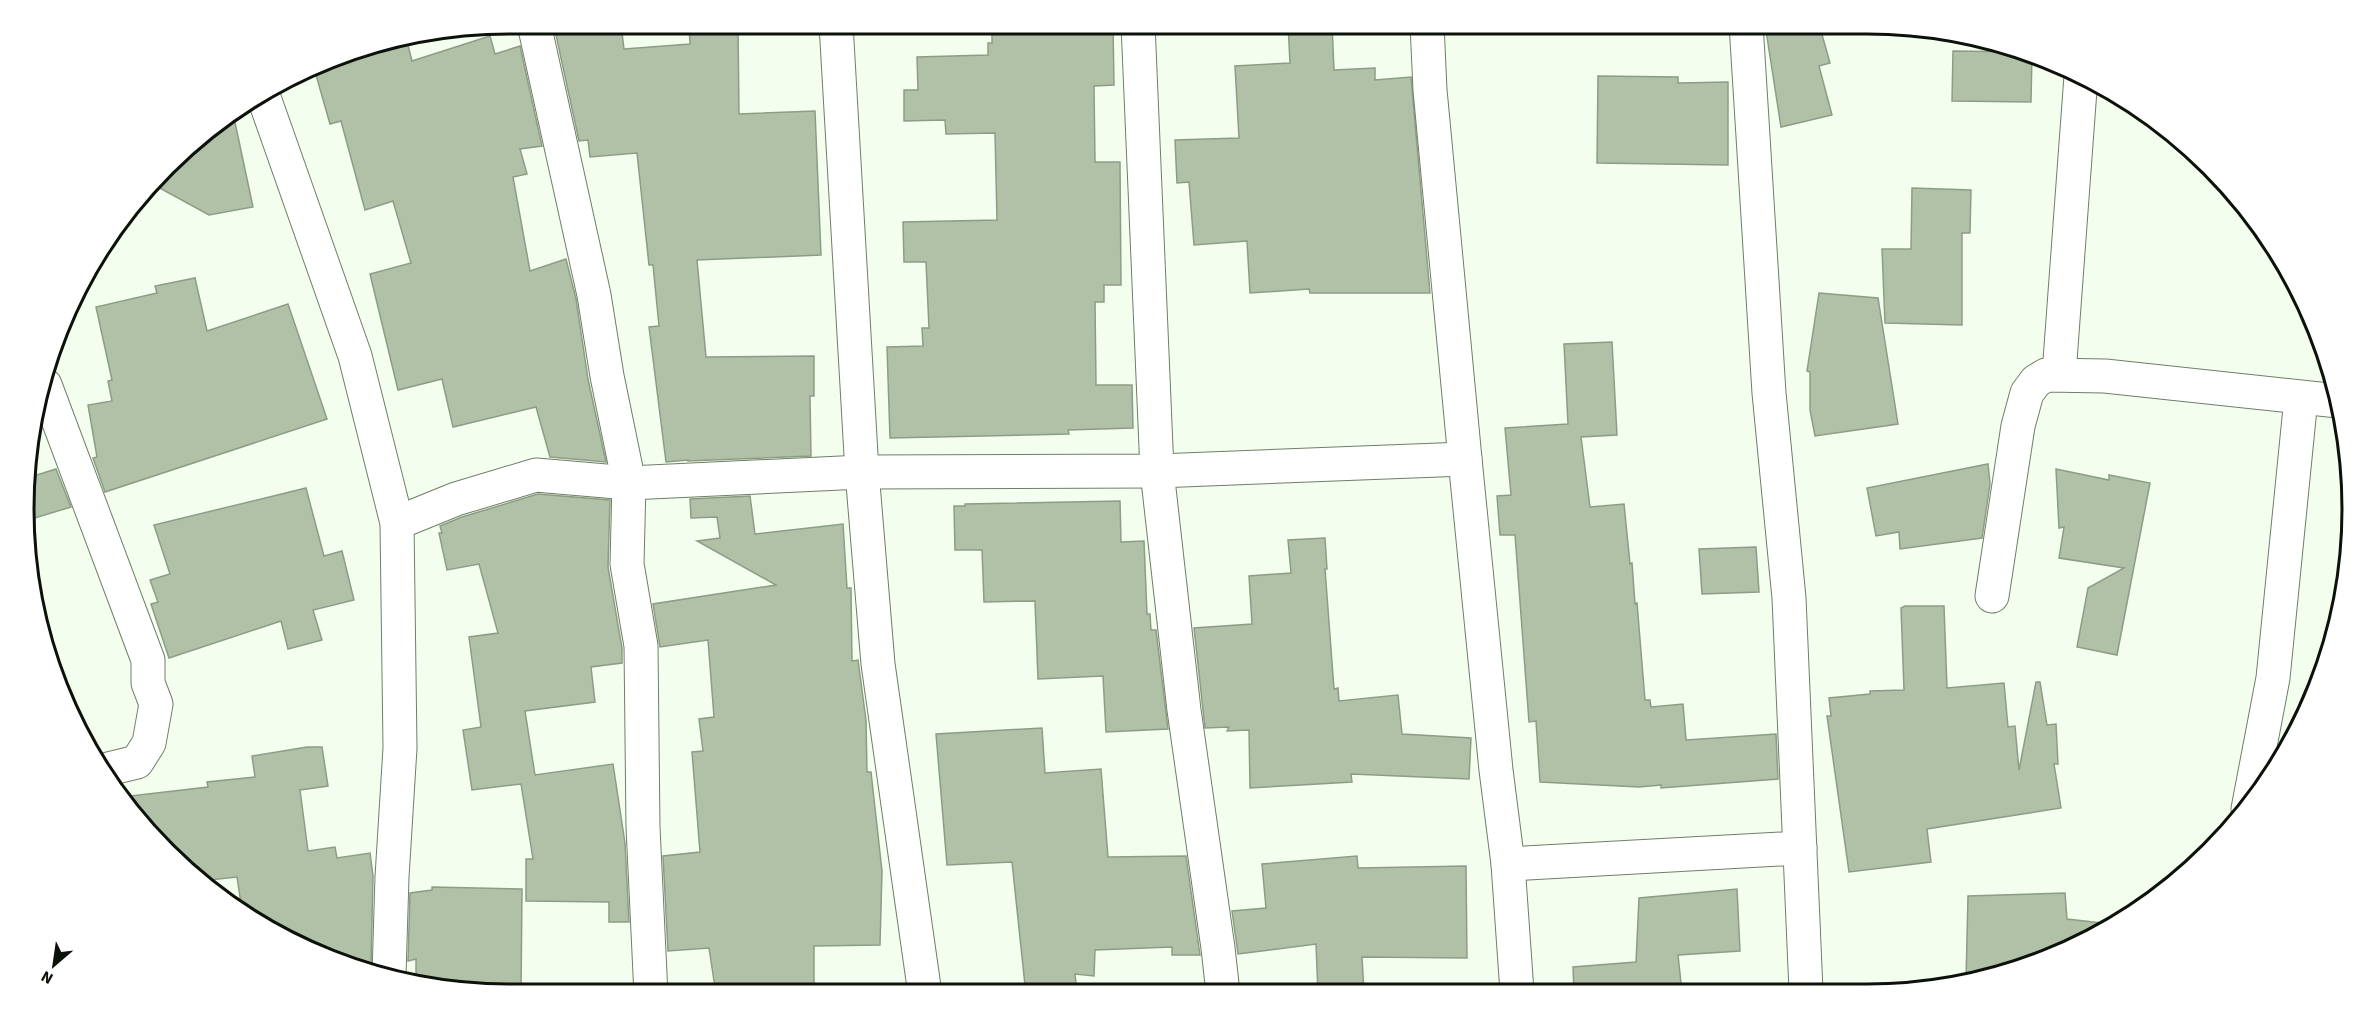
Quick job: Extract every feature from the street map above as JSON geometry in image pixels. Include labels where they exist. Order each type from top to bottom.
[{"type":"street","points":[[536,34],[594,294],[607,376],[629,483],[627,564],[641,646],[642,784],[651,984]]},
{"type":"street","points":[[837,34],[862,472],[878,664],[924,984]]},
{"type":"street","points":[[1138,34],[1157,471],[1184,710],[1222,984]]},
{"type":"street","points":[[1427,34],[1430,90],[1465,459],[1496,770],[1508,864],[1516,984]]},
{"type":"street","points":[[1747,34],[1769,393],[1789,598],[1806,984]]},
{"type":"street","points":[[2059,374],[2080,85]]},
{"type":"street","points":[[266,102],[356,356],[397,523],[400,748],[388,968]]},
{"type":"street","points":[[1992,596],[2018,426],[2027,393],[2036,381],[2046,375],[2105,376],[2328,400]]},
{"type":"street","points":[[49,396],[148,660],[148,683],[156,704],[149,743],[136,762],[112,768]]},
{"type":"street","points":[[2253,785],[2273,678],[2301,398]]},
{"type":"street","points":[[397,523],[456,499],[536,475],[629,483],[862,472],[1157,471],[1465,459]]},
{"type":"street","points":[[1508,864],[1800,848]]},
{"type":"building","points":[[622,34],[624,49],[690,44],[690,34],[738,34],[739,114],[815,111],[821,255],[697,260],[706,357],[814,356],[814,396],[810,396],[811,456],[666,462],[649,327],[659,326],[653,265],[649,265],[637,153],[590,157],[588,140],[579,141],[556,35]]},
{"type":"building","points":[[992,34],[1113,34],[1114,85],[1094,86],[1095,162],[1120,162],[1121,285],[1104,285],[1104,302],[1095,302],[1096,385],[1132,385],[1133,428],[1068,430],[1069,434],[890,438],[887,347],[923,346],[922,328],[929,328],[926,262],[904,262],[903,222],[997,220],[995,133],[946,134],[945,120],[904,121],[904,90],[918,90],[917,57],[988,55],[988,43],[992,43]]},
{"type":"building","points":[[1289,34],[1332,34],[1334,70],[1375,68],[1375,80],[1411,77],[1430,293],[1310,293],[1309,289],[1250,293],[1247,241],[1194,245],[1189,182],[1177,183],[1175,140],[1239,138],[1235,66],[1290,63]]},
{"type":"building","points":[[1767,34],[1822,34],[1830,63],[1819,66],[1832,115],[1781,127]]},
{"type":"building","points":[[490,36],[495,54],[520,46],[542,146],[520,149],[527,174],[513,177],[530,271],[566,259],[576,299],[588,379],[606,462],[550,457],[536,407],[453,427],[442,379],[398,390],[370,274],[411,263],[393,201],[365,210],[341,121],[330,124],[316,76],[357,60],[408,46],[412,61]]},
{"type":"building","points":[[1953,51],[1991,52],[2032,65],[2031,102],[1952,101]]},
{"type":"building","points":[[1598,76],[1678,77],[1678,83],[1728,82],[1728,165],[1597,163]]},
{"type":"building","points":[[235,123],[253,207],[209,215],[160,188],[196,152]]},
{"type":"building","points":[[1912,188],[1971,190],[1970,233],[1962,233],[1962,325],[1885,323],[1882,249],[1911,249]]},
{"type":"building","points":[[195,278],[207,331],[288,304],[327,419],[105,492],[93,458],[97,457],[88,405],[112,401],[108,381],[112,380],[96,307],[157,293],[155,286]]},
{"type":"building","points":[[1819,293],[1878,298],[1898,424],[1815,436],[1810,410],[1810,372],[1807,371]]},
{"type":"building","points":[[1612,342],[1617,435],[1581,437],[1590,507],[1624,504],[1635,604],[1637,603],[1645,700],[1650,700],[1651,707],[1683,704],[1686,740],[1776,734],[1778,779],[1661,788],[1661,785],[1639,787],[1540,782],[1536,721],[1529,722],[1515,535],[1500,535],[1497,496],[1511,495],[1505,428],[1568,424],[1564,344]]},
{"type":"building","points":[[1988,464],[1990,484],[1982,538],[1900,549],[1899,532],[1876,536],[1867,488]]},
{"type":"building","points":[[56,469],[71,507],[35,518],[36,475]]},
{"type":"building","points":[[2056,469],[2109,480],[2109,475],[2150,483],[2117,655],[2077,647],[2088,588],[2124,568],[2059,558],[2064,527],[2059,528]]},
{"type":"building","points":[[306,488],[324,556],[342,551],[354,600],[313,610],[322,640],[288,649],[281,621],[169,658],[151,604],[158,602],[150,580],[170,574],[154,525]]},
{"type":"building","points":[[538,494],[610,500],[608,567],[622,648],[622,663],[591,667],[595,702],[525,711],[535,775],[613,764],[625,843],[629,922],[609,922],[609,902],[526,901],[526,859],[533,859],[521,784],[472,790],[463,730],[481,727],[469,637],[498,633],[479,564],[447,570],[439,533],[442,533],[440,526]]},
{"type":"building","points":[[750,496],[755,534],[843,524],[847,588],[851,588],[852,661],[858,660],[866,720],[867,772],[871,772],[882,871],[880,945],[814,946],[814,984],[714,984],[709,948],[668,951],[663,856],[700,852],[692,752],[703,751],[699,719],[714,717],[708,640],[660,647],[653,604],[776,585],[697,541],[720,538],[717,517],[691,518],[690,499]]},
{"type":"building","points":[[1120,501],[1121,542],[1144,541],[1147,614],[1150,614],[1151,630],[1156,630],[1168,729],[1106,732],[1103,676],[1038,679],[1035,601],[984,602],[982,550],[955,550],[954,506]]},
{"type":"building","points":[[1325,538],[1327,569],[1325,569],[1334,689],[1338,688],[1339,701],[1398,695],[1402,734],[1471,738],[1469,779],[1351,774],[1352,782],[1250,788],[1249,730],[1227,731],[1229,727],[1205,728],[1194,628],[1252,624],[1249,576],[1291,573],[1288,540]]},
{"type":"building","points":[[1756,547],[1759,592],[1702,594],[1699,549]]},
{"type":"building","points":[[1905,606],[1944,606],[1947,688],[2004,683],[2008,727],[2015,726],[2019,770],[2036,682],[2040,682],[2047,725],[2056,724],[2058,764],[2054,764],[2061,808],[1927,829],[1931,862],[1849,872],[1827,716],[1831,716],[1829,698],[1870,694],[1870,691],[1904,690],[1901,608]]},
{"type":"building","points":[[1042,728],[1045,773],[1101,769],[1108,857],[1186,856],[1200,955],[1172,955],[1172,947],[1095,950],[1094,976],[1075,974],[1076,984],[1025,984],[1012,862],[947,865],[936,734]]},
{"type":"building","points":[[307,747],[322,747],[328,786],[300,790],[308,851],[335,847],[337,858],[370,853],[373,876],[371,963],[299,936],[241,900],[237,877],[212,880],[152,823],[131,796],[208,787],[207,782],[255,777],[252,756]]},
{"type":"building","points":[[1357,856],[1358,868],[1466,866],[1467,958],[1362,957],[1364,984],[1318,984],[1316,944],[1238,954],[1232,911],[1266,908],[1262,864]]},
{"type":"building","points":[[432,887],[522,889],[521,984],[478,983],[416,975],[416,959],[408,961],[410,893],[432,890]]},
{"type":"building","points":[[1737,889],[1740,951],[1678,955],[1681,984],[1574,984],[1573,967],[1636,962],[1639,898]]},
{"type":"building","points":[[2065,893],[2067,919],[2101,923],[2077,936],[2019,959],[1966,973],[1968,896]]}]
